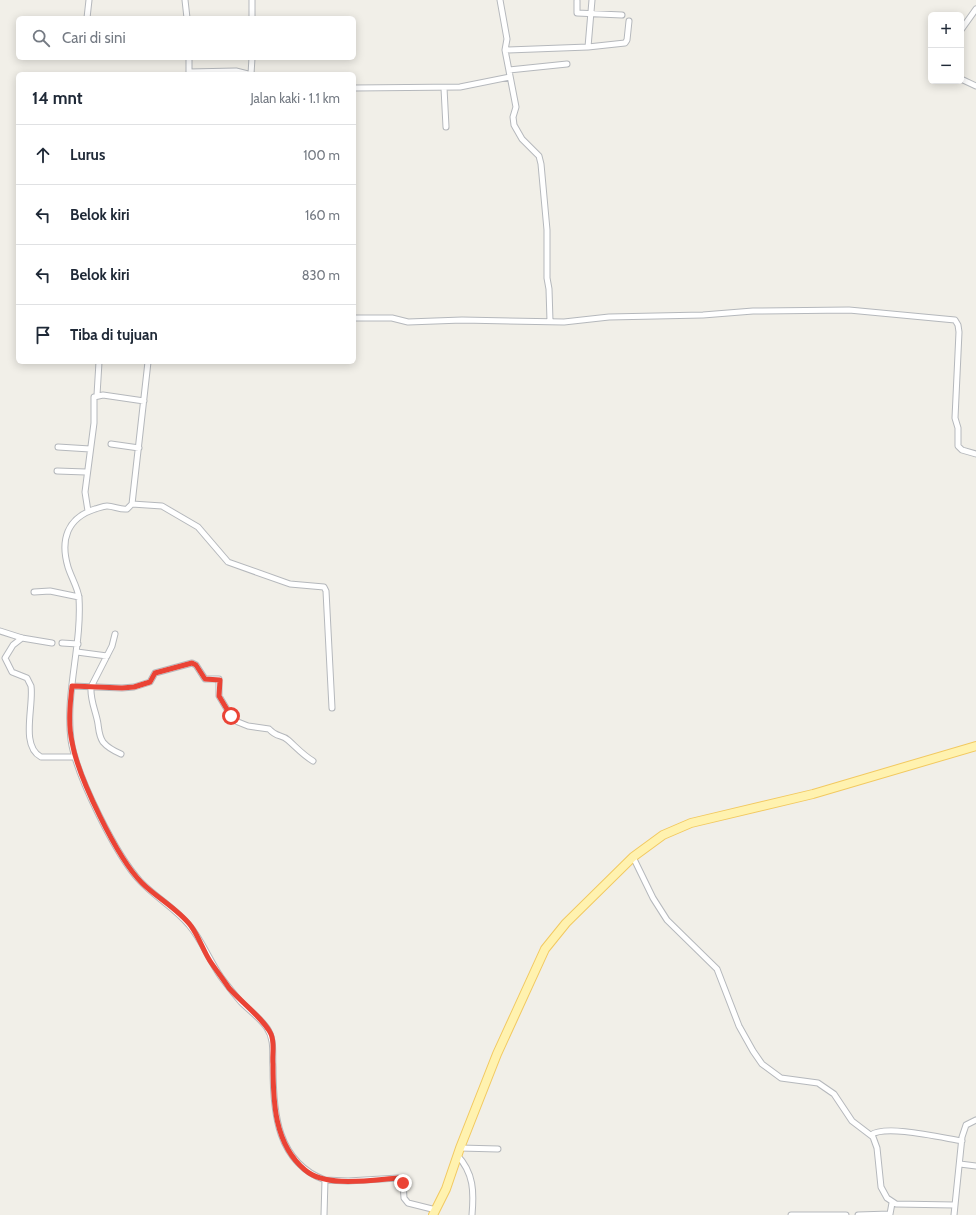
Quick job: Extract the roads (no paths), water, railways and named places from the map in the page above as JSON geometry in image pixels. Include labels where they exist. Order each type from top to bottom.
[{"type":"main road","points":[[434,1213],[446,1189],[458,1151],[497,1054],[545,949],[566,923],[633,857],[663,836],[691,822],[813,794],[976,746]]},
{"type":"street","points":[[87,16],[89,0]]},
{"type":"street","points":[[185,0],[186,16]]},
{"type":"street","points":[[252,0],[252,16]]},
{"type":"street","points":[[500,0],[507,39],[505,50],[516,107],[513,118],[514,125],[522,139],[539,156],[541,164],[547,230],[547,278],[549,289],[550,321]]},
{"type":"street","points":[[588,47],[592,0]]},
{"type":"street","points":[[577,1],[578,13],[622,16]]},
{"type":"street","points":[[964,26],[976,9]]},
{"type":"street","points":[[505,50],[588,47],[625,43],[627,40],[629,21]]},
{"type":"street","points":[[189,60],[189,72]]},
{"type":"street","points":[[250,72],[252,60]]},
{"type":"street","points":[[509,70],[567,64]]},
{"type":"street","points":[[205,72],[236,70],[243,72]]},
{"type":"street","points":[[356,88],[444,88],[474,85],[510,77]]},
{"type":"street","points":[[964,80],[976,86]]},
{"type":"street","points":[[444,88],[446,127]]},
{"type":"street","points":[[356,318],[392,318],[408,322],[462,320],[564,322],[622,316],[703,315],[753,311],[849,310],[955,320],[958,325],[959,332],[955,418],[958,428],[958,446],[962,450],[976,454]]},
{"type":"street","points":[[88,511],[85,492],[86,472],[94,424],[93,399],[97,395],[99,364]]},
{"type":"street","points":[[148,364],[132,504],[127,509],[107,506],[88,511],[73,521],[68,530],[65,548],[68,568],[79,597],[78,644],[72,686],[70,727],[75,756],[100,814],[127,866],[141,882],[179,913],[190,926],[222,977],[240,1000],[269,1031],[272,1039],[274,1100],[280,1133],[298,1164],[306,1172],[325,1180],[348,1181],[398,1178],[403,1183],[404,1198],[408,1204],[434,1213]]},
{"type":"street","points":[[97,395],[144,401]]},
{"type":"street","points":[[111,444],[139,448]]},
{"type":"street","points":[[58,447],[90,449]]},
{"type":"street","points":[[57,471],[86,472]]},
{"type":"street","points":[[132,504],[162,506],[198,527],[228,562],[290,584],[324,587],[326,591],[332,708]]},
{"type":"street","points":[[34,592],[50,591],[79,597]]},
{"type":"street","points":[[0,631],[22,638],[52,643]]},
{"type":"street","points":[[115,634],[107,656],[91,687],[91,700],[102,741],[109,748],[121,754]]},
{"type":"street","points":[[22,638],[13,645],[5,658],[12,672],[27,678],[30,686],[29,739],[32,749],[41,757],[75,756]]},
{"type":"street","points":[[62,644],[78,644]]},
{"type":"street","points":[[77,652],[107,656]]},
{"type":"street","points":[[72,686],[122,688],[142,685],[150,682],[155,673],[192,663],[196,665],[205,679],[220,680],[219,696],[234,719],[248,726],[269,728],[275,735],[286,739],[299,752],[313,761]]},
{"type":"street","points":[[633,857],[653,898],[667,920],[717,969],[739,1026],[762,1064],[781,1078],[818,1083],[828,1089],[839,1101],[852,1121],[871,1135],[877,1148],[881,1187],[887,1198],[892,1203],[954,1205]]},
{"type":"street","points":[[954,1215],[962,1141],[966,1125],[976,1120]]},
{"type":"street","points":[[871,1135],[881,1130],[921,1134],[962,1141]]},
{"type":"street","points":[[472,1215],[474,1199],[472,1181],[458,1151],[498,1149]]},
{"type":"street","points":[[960,1164],[976,1166]]},
{"type":"street","points":[[324,1215],[325,1180]]},
{"type":"street","points":[[858,1215],[890,1215],[892,1203]]},
{"type":"street","points":[[791,1215],[846,1215]]}]
